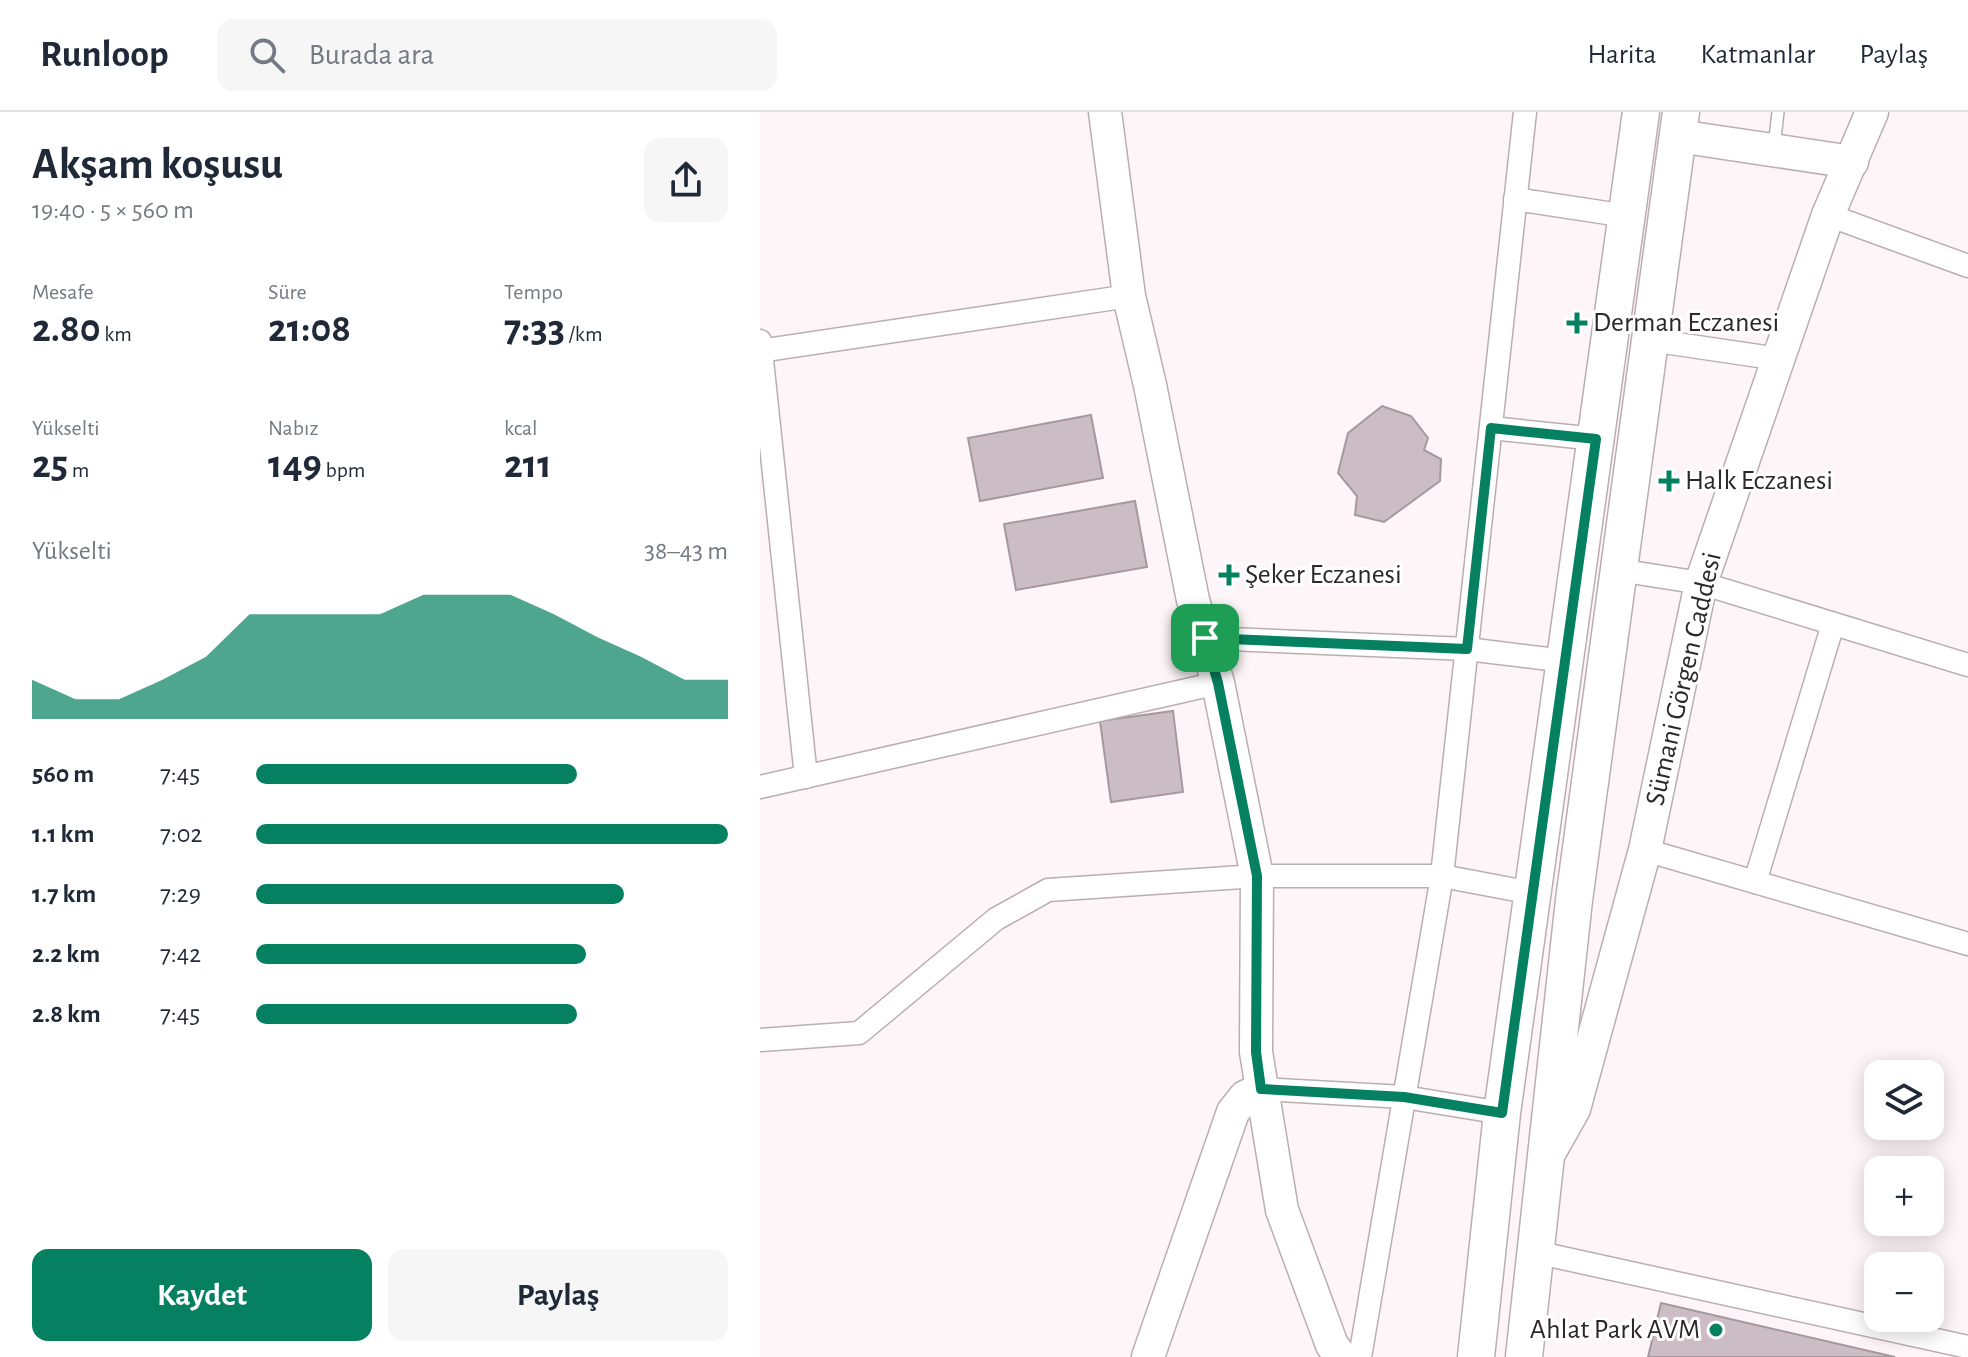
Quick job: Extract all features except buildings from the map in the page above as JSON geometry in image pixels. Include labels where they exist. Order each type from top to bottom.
[{"type":"main road","points":[[1476,1357],[1502,1113],[1641,112]]},
{"type":"main road","points":[[1524,1357],[1574,900],[1679,124]]},
{"type":"street","points":[[1105,112],[1129,296],[1193,600],[1218,683],[1257,876],[1256,1052],[1282,1210],[1332,1345],[1341,1357]]},
{"type":"street","points":[[1360,1357],[1442,876],[1525,112]]},
{"type":"street","name":"Sümani Görgen Caddesi","points":[[1545,1160],[1574,1109],[1645,850],[1701,583],[1828,215],[1872,112]]},
{"type":"street","points":[[1679,124],[1773,150],[1852,162]]},
{"type":"street","points":[[1515,199],[1627,216]]},
{"type":"street","points":[[1828,215],[1968,266]]},
{"type":"street","points":[[760,351],[1129,296]]},
{"type":"street","points":[[1650,340],[1779,359]]},
{"type":"street","points":[[760,341],[806,777]]},
{"type":"street","points":[[1491,428],[1596,439]]},
{"type":"street","points":[[1618,570],[1701,583],[1968,665]]},
{"type":"street","points":[[1755,882],[1833,624]]},
{"type":"street","points":[[1205,638],[1467,649],[1565,661]]},
{"type":"street","points":[[760,787],[1218,683]]},
{"type":"street","points":[[1645,850],[1968,944]]},
{"type":"street","points":[[760,1040],[859,1033],[996,919],[1048,890],[1257,876],[1442,876],[1532,893]]},
{"type":"street","points":[[1148,1357],[1233,1112],[1245,1097],[1261,1089],[1404,1097],[1502,1113]]},
{"type":"street","points":[[1535,1252],[1961,1350]]},
{"type":"lane","points":[[1773,150],[1778,112]]},
{"type":"place","name":"Derman Eczanesi","points":[[1577,323]]},
{"type":"place","name":"Halk Eczanesi","points":[[1669,481]]},
{"type":"place","name":"Şeker Eczanesi","points":[[1229,575]]},
{"type":"place","name":"Ahlat Park AVM","points":[[1716,1330]]},
{"type":"route","points":[[1491,428],[1596,439],[1502,1113],[1404,1097],[1261,1089],[1256,1052],[1257,876],[1218,683],[1205,638],[1467,649],[1491,428]]}]
